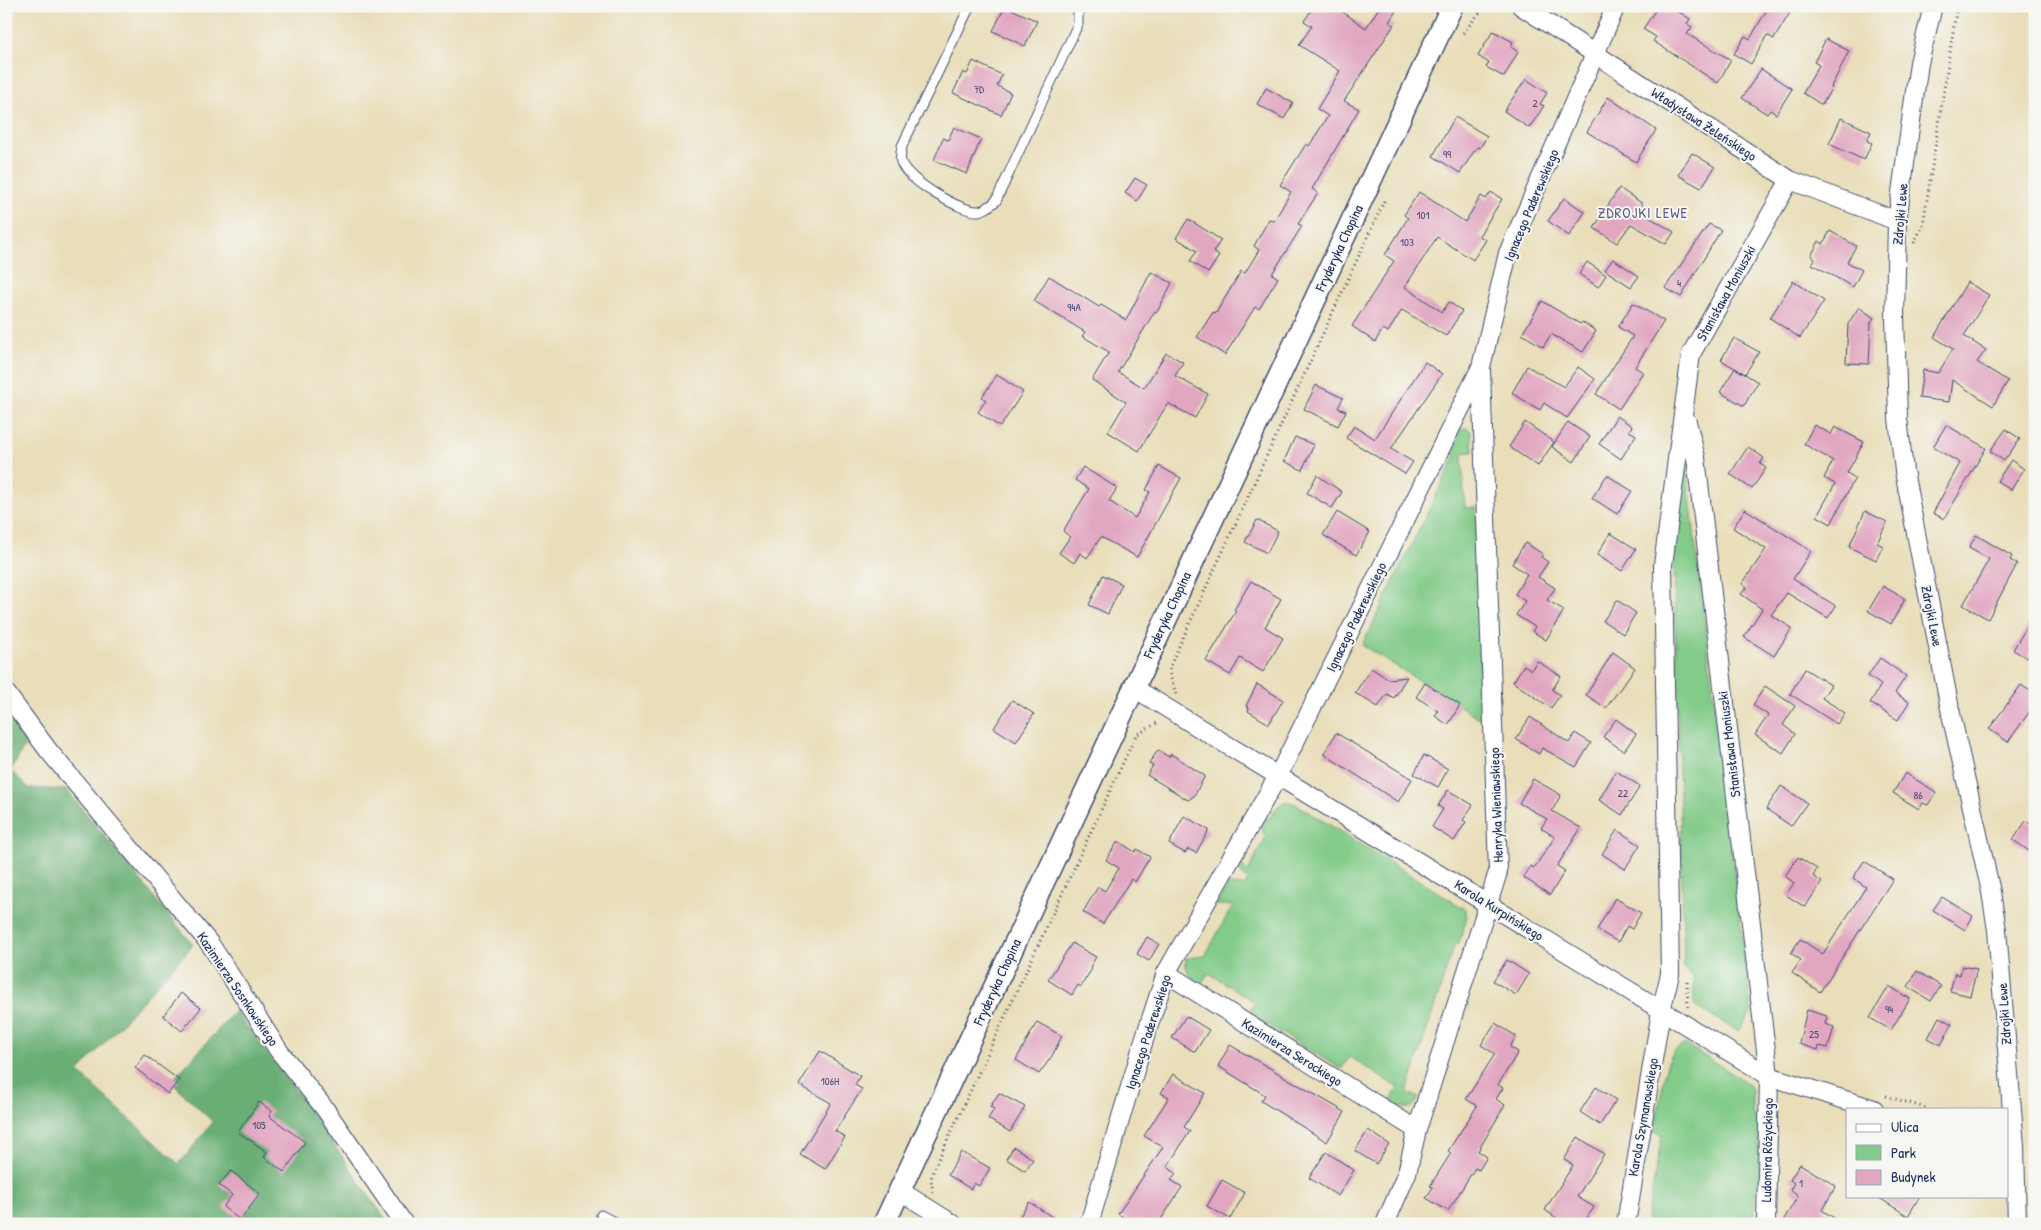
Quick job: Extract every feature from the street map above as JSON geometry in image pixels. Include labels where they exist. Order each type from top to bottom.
[{"type":"street","name":"Fryderyka Chopina","points":[[884,1224],[1452,6]]},
{"type":"street","name":"Władysława Żeleńskiego","points":[[1521,6],[1790,180],[1897,221]]},
{"type":"street","name":"Ignacego Paderewskiego","points":[[1089,1224],[1166,973],[1278,776],[1481,367],[1508,253],[1616,6]]},
{"type":"street","name":"Zdrojki Lewe","points":[[1933,6],[1919,63],[1897,221],[1896,345],[1898,418],[1904,471],[1951,714],[1991,892],[1998,938],[2017,1224]]},
{"type":"street","name":"Stanisława Moniuszki","points":[[1661,1011],[1670,974],[1663,565],[1685,413],[1691,354],[1790,180]]},
{"type":"street","name":"Henryka Wieniawskiego","points":[[1385,1224],[1407,1173],[1417,1130],[1498,872],[1481,367]]},
{"type":"street","name":"Stanisława Moniuszki","points":[[1685,413],[1696,458],[1769,1076]]},
{"type":"street","name":"Karola Kurpińskiego","points":[[1134,688],[1769,1076],[1878,1102]]},
{"type":"street","name":"Kazimierza Sosnkowskiego","points":[[6,693],[48,750],[210,944],[279,1051],[325,1109],[404,1224]]},
{"type":"street","name":"Kazimierza Serockiego","points":[[1166,973],[1417,1130]]},
{"type":"street","name":"Karola Szymanowskiego","points":[[1626,1224],[1661,1011]]},
{"type":"street","name":"Ludomira Różyckiego","points":[[1766,1224],[1769,1076]]},
{"type":"street","points":[[900,1191],[953,1224]]},
{"type":"lane","points":[[970,6],[902,146],[901,162],[912,177],[925,188],[970,210],[980,211],[996,201],[1078,24],[1078,6]]},
{"type":"lane","points":[[601,1215],[618,1224]]},
{"type":"path","points":[[1460,36],[1468,24],[1485,6]]},
{"type":"path","points":[[1914,244],[1923,225],[1957,6]]},
{"type":"path","points":[[933,1211],[938,1202],[930,1180],[933,1171],[1136,735],[1163,719],[1177,692],[1170,676],[1170,666],[1386,198]]},
{"type":"path","points":[[1670,974],[1687,978],[1689,1009]]},
{"type":"path","points":[[1878,1102],[1922,1108]]},
{"type":"green space","points":[[1466,428],[1471,431],[1473,452],[1462,453],[1465,508],[1476,507],[1482,720],[1362,645],[1456,455],[1454,443],[1460,430]]},
{"type":"green space","points":[[1686,463],[1751,1013],[1738,1031],[1694,1006],[1693,976],[1684,968],[1674,561]]},
{"type":"green space","points":[[6,713],[27,741],[11,771],[29,788],[67,790],[193,945],[78,1072],[179,1164],[213,1122],[171,1082],[235,1011],[302,1099],[389,1224],[6,1224]]},
{"type":"green space","points":[[1286,801],[1296,804],[1465,909],[1467,917],[1459,943],[1454,946],[1407,1092],[1419,1098],[1413,1106],[1402,1108],[1390,1101],[1398,1088],[1350,1057],[1341,1069],[1248,1013],[1255,1002],[1209,973],[1201,984],[1187,970],[1186,958],[1205,956],[1233,905],[1216,905],[1228,885],[1244,886],[1248,880],[1236,868],[1239,862],[1248,871],[1266,837],[1259,826],[1261,820],[1269,818],[1279,805]]},
{"type":"green space","points":[[1685,1044],[1749,1084],[1752,1090],[1752,1113],[1760,1121],[1759,1185],[1755,1192],[1753,1224],[1646,1224],[1662,1135],[1654,1132],[1667,1063],[1674,1051]]},
{"type":"building","points":[[1005,6],[1037,21],[1025,46],[993,31]]},
{"type":"building","points":[[1314,6],[1334,6],[1366,28],[1380,6],[1399,6],[1389,22],[1394,25],[1344,101],[1359,109],[1312,189],[1318,193],[1298,224],[1302,226],[1272,274],[1278,278],[1259,309],[1255,307],[1225,355],[1197,337],[1213,312],[1216,313],[1241,271],[1245,273],[1259,250],[1254,246],[1269,219],[1274,221],[1291,192],[1280,185],[1306,144],[1309,146],[1328,116],[1317,109],[1340,71],[1299,45],[1312,26],[1304,21]]},
{"type":"building","points":[[1658,6],[1670,6],[1690,19],[1687,24],[1692,27],[1687,34],[1731,60],[1718,83],[1653,41],[1656,37],[1643,29]]},
{"type":"building","points":[[1769,6],[1794,6],[1774,39],[1767,35],[1751,64],[1734,54],[1745,36],[1750,39]]},
{"type":"building","points":[[1493,31],[1513,42],[1511,47],[1518,52],[1504,77],[1486,67],[1489,63],[1478,56]]},
{"type":"building","points":[[1826,39],[1849,51],[1822,105],[1803,93],[1819,65],[1814,62]]},
{"type":"building","points":[[973,61],[1002,75],[997,86],[1011,93],[1001,115],[953,93],[963,72],[967,74]]},
{"type":"building","points":[[1761,69],[1792,89],[1776,114],[1770,110],[1767,114],[1742,98]]},
{"type":"building","points":[[1526,79],[1547,93],[1540,104],[1544,106],[1529,128],[1504,111]]},
{"type":"building","points":[[1266,88],[1293,103],[1284,119],[1257,104]]},
{"type":"building","points":[[1608,97],[1656,130],[1636,162],[1587,132]]},
{"type":"building","points":[[1455,117],[1487,136],[1480,148],[1477,147],[1460,173],[1433,156]]},
{"type":"building","points":[[1841,118],[1871,132],[1867,141],[1872,143],[1864,160],[1829,144]]},
{"type":"building","points":[[954,127],[981,139],[967,174],[934,160],[943,138],[948,140]]},
{"type":"building","points":[[1692,153],[1715,167],[1701,188],[1678,175]]},
{"type":"building","points":[[1135,178],[1147,185],[1137,201],[1125,193]]},
{"type":"building","points":[[1619,188],[1643,204],[1639,211],[1674,232],[1666,244],[1631,224],[1617,243],[1594,228]]},
{"type":"building","points":[[1419,192],[1465,222],[1481,196],[1486,199],[1491,192],[1502,199],[1479,236],[1486,240],[1473,260],[1437,237],[1405,287],[1442,312],[1449,302],[1462,311],[1446,336],[1402,310],[1388,332],[1383,329],[1375,342],[1352,326],[1394,261],[1385,255],[1408,218],[1404,215]]},
{"type":"building","points":[[1564,198],[1585,212],[1569,236],[1548,221]]},
{"type":"building","points":[[1188,219],[1221,240],[1213,252],[1219,256],[1208,273],[1190,261],[1197,251],[1176,238]]},
{"type":"building","points":[[1709,224],[1721,230],[1681,297],[1665,288]]},
{"type":"building","points":[[1830,231],[1856,246],[1847,262],[1862,270],[1853,287],[1812,264],[1815,259],[1811,256],[1819,241],[1823,244]]},
{"type":"building","points":[[1613,259],[1639,276],[1631,287],[1605,270]]},
{"type":"building","points":[[1587,262],[1606,275],[1598,287],[1579,274]]},
{"type":"building","points":[[1151,272],[1172,283],[1157,312],[1155,311],[1118,372],[1144,388],[1166,353],[1183,362],[1175,376],[1208,394],[1195,418],[1168,403],[1139,451],[1108,432],[1126,402],[1092,380],[1109,352],[1082,336],[1085,332],[1034,301],[1049,276],[1099,307],[1101,305],[1126,320]]},
{"type":"building","points":[[1793,281],[1824,301],[1800,338],[1770,318]]},
{"type":"building","points":[[1967,282],[1989,295],[1964,336],[1986,350],[1977,362],[2008,381],[1993,406],[1952,380],[1949,402],[1919,398],[1923,370],[1938,373],[1953,349],[1934,337]]},
{"type":"building","points":[[1542,301],[1580,324],[1582,322],[1596,331],[1583,352],[1551,334],[1543,347],[1522,334]]},
{"type":"building","points":[[1633,303],[1664,321],[1635,367],[1643,372],[1619,409],[1596,394],[1633,336],[1618,327]]},
{"type":"building","points":[[1859,307],[1874,318],[1871,322],[1869,364],[1846,363],[1848,324]]},
{"type":"building","points":[[1734,338],[1759,352],[1745,374],[1721,360]]},
{"type":"building","points":[[1425,362],[1442,374],[1391,449],[1413,462],[1405,474],[1346,438],[1354,426],[1375,439]]},
{"type":"building","points":[[1527,366],[1564,387],[1578,367],[1595,379],[1567,418],[1544,403],[1540,410],[1512,393]]},
{"type":"building","points":[[1735,368],[1758,382],[1744,406],[1720,392]]},
{"type":"building","points":[[997,375],[1023,392],[1000,427],[978,412],[986,400],[982,397]]},
{"type":"building","points":[[1316,385],[1343,398],[1338,408],[1346,411],[1338,426],[1304,409]]},
{"type":"building","points":[[1617,416],[1632,426],[1629,431],[1636,435],[1621,459],[1599,444]]},
{"type":"building","points":[[1525,422],[1554,442],[1538,466],[1509,447]]},
{"type":"building","points":[[1568,422],[1590,437],[1574,462],[1552,447]]},
{"type":"building","points":[[1814,425],[1831,434],[1835,427],[1864,442],[1847,473],[1855,478],[1831,524],[1817,516],[1835,484],[1824,478],[1833,461],[1804,444]]},
{"type":"building","points":[[1946,425],[1986,448],[1944,519],[1933,513],[1960,463],[1933,447]]},
{"type":"building","points":[[2006,429],[2020,439],[2004,461],[1990,451]]},
{"type":"building","points":[[1295,437],[1314,445],[1302,470],[1284,461]]},
{"type":"building","points":[[1748,447],[1764,458],[1760,464],[1766,468],[1752,489],[1730,474]]},
{"type":"building","points":[[2011,460],[2024,469],[2011,490],[1997,481]]},
{"type":"building","points":[[1159,466],[1181,478],[1137,557],[1101,537],[1087,558],[1080,553],[1074,563],[1059,553],[1070,537],[1063,531],[1089,489],[1075,480],[1083,467],[1117,488],[1109,501],[1135,518],[1150,492],[1146,490]]},
{"type":"building","points":[[1317,475],[1342,492],[1332,508],[1307,493]]},
{"type":"building","points":[[1607,475],[1632,491],[1617,514],[1592,498]]},
{"type":"building","points":[[1745,509],[1811,551],[1793,579],[1836,606],[1828,618],[1787,593],[1771,615],[1792,628],[1774,656],[1744,637],[1762,609],[1741,594],[1747,587],[1742,584],[1766,549],[1733,528]]},
{"type":"building","points":[[1865,511],[1887,522],[1877,543],[1883,546],[1876,560],[1849,547]]},
{"type":"building","points":[[1337,512],[1370,532],[1356,555],[1323,535]]},
{"type":"building","points":[[1257,520],[1278,531],[1267,553],[1245,542]]},
{"type":"building","points":[[1610,533],[1636,549],[1622,571],[1597,555]]},
{"type":"building","points":[[1976,535],[2012,556],[2010,560],[2017,564],[1988,619],[1963,605],[1989,559],[1969,548]]},
{"type":"building","points":[[1525,543],[1543,554],[1541,557],[1548,562],[1538,577],[1555,588],[1547,600],[1564,610],[1546,640],[1532,631],[1535,627],[1516,615],[1525,601],[1515,594],[1527,574],[1512,564]]},
{"type":"building","points":[[1103,575],[1122,584],[1108,614],[1089,605]]},
{"type":"building","points":[[1251,581],[1281,599],[1265,627],[1283,638],[1263,672],[1240,658],[1230,675],[1206,661],[1236,611],[1234,610]]},
{"type":"building","points":[[1883,586],[1905,599],[1891,624],[1868,611]]},
{"type":"building","points":[[1617,600],[1636,613],[1623,634],[1603,621]]},
{"type":"building","points":[[2035,613],[2035,644],[2027,658],[2013,650]]},
{"type":"building","points":[[1613,652],[1635,668],[1606,708],[1586,695]]},
{"type":"building","points":[[1880,658],[1906,676],[1895,693],[1909,702],[1898,720],[1870,703],[1881,685],[1868,676]]},
{"type":"building","points":[[1537,661],[1561,676],[1552,690],[1560,695],[1551,708],[1513,682],[1524,665],[1531,670]]},
{"type":"building","points":[[1371,668],[1388,679],[1407,677],[1394,698],[1387,694],[1378,707],[1355,693]]},
{"type":"building","points":[[1805,669],[1831,685],[1822,698],[1845,713],[1837,724],[1790,694]]},
{"type":"building","points":[[1425,683],[1460,705],[1448,725],[1435,716],[1438,711],[1416,697]]},
{"type":"building","points":[[1257,684],[1283,700],[1269,724],[1248,711],[1249,708],[1246,706]]},
{"type":"building","points":[[2021,685],[2035,694],[2035,704],[2008,742],[1989,729]]},
{"type":"building","points":[[1765,686],[1795,706],[1783,725],[1795,734],[1783,753],[1755,735],[1768,715],[1753,705]]},
{"type":"building","points":[[1012,700],[1034,714],[1016,742],[994,728]]},
{"type":"building","points":[[1530,717],[1569,743],[1575,733],[1591,743],[1576,767],[1542,748],[1539,754],[1516,739]]},
{"type":"building","points":[[1616,719],[1636,734],[1624,751],[1603,737]]},
{"type":"building","points":[[1336,733],[1412,779],[1398,802],[1324,754]]},
{"type":"building","points":[[1158,750],[1169,757],[1171,754],[1205,776],[1194,796],[1188,800],[1147,775],[1153,766],[1149,764]]},
{"type":"building","points":[[1424,755],[1448,769],[1438,787],[1414,774]]},
{"type":"building","points":[[1616,771],[1640,786],[1622,815],[1599,800]]},
{"type":"building","points":[[1905,773],[1936,792],[1928,805],[1923,803],[1919,809],[1893,793]]},
{"type":"building","points":[[1533,779],[1561,795],[1552,811],[1581,828],[1557,866],[1565,871],[1550,895],[1523,877],[1530,866],[1534,868],[1555,837],[1541,828],[1547,819],[1519,803]]},
{"type":"building","points":[[1781,786],[1807,803],[1791,826],[1766,809]]},
{"type":"building","points":[[1448,790],[1473,805],[1463,820],[1466,822],[1454,841],[1432,827],[1443,809],[1438,806]]},
{"type":"building","points":[[1184,816],[1209,830],[1196,853],[1188,849],[1185,853],[1169,844]]},
{"type":"building","points":[[2026,821],[2035,827],[2035,855],[2013,840]]},
{"type":"building","points":[[1617,830],[1640,845],[1625,869],[1602,854]]},
{"type":"building","points":[[1118,841],[1135,852],[1137,849],[1150,857],[1135,882],[1131,879],[1103,924],[1083,912],[1098,887],[1105,891],[1119,868],[1106,860]]},
{"type":"building","points":[[1798,857],[1817,869],[1813,876],[1822,882],[1805,907],[1786,895],[1794,883],[1785,876]]},
{"type":"building","points":[[1864,861],[1893,879],[1820,992],[1792,973],[1801,960],[1791,953],[1800,939],[1823,954],[1866,887],[1853,878]]},
{"type":"building","points":[[1942,897],[1973,916],[1965,930],[1933,910]]},
{"type":"building","points":[[1615,898],[1641,913],[1632,929],[1627,926],[1618,942],[1597,930]]},
{"type":"building","points":[[1147,937],[1159,944],[1149,961],[1137,954]]},
{"type":"building","points":[[1072,943],[1096,957],[1090,967],[1092,969],[1081,987],[1078,985],[1072,995],[1048,980]]},
{"type":"building","points":[[1507,960],[1529,974],[1516,995],[1493,981]]},
{"type":"building","points":[[1962,966],[1977,969],[1970,996],[1950,991],[1955,973],[1960,975]]},
{"type":"building","points":[[1917,971],[1941,986],[1931,1001],[1908,987]]},
{"type":"building","points":[[1889,986],[1910,999],[1891,1030],[1870,1018]]},
{"type":"building","points":[[181,993],[201,1008],[182,1031],[163,1016]]},
{"type":"building","points":[[1807,1010],[1827,1016],[1825,1024],[1834,1027],[1828,1048],[1819,1046],[1818,1050],[1799,1044]]},
{"type":"building","points":[[1186,1016],[1209,1030],[1195,1052],[1172,1038]]},
{"type":"building","points":[[1939,1017],[1952,1024],[1941,1045],[1928,1038]]},
{"type":"building","points":[[1037,1022],[1062,1036],[1052,1056],[1039,1074],[1016,1060]]},
{"type":"building","points":[[1495,1023],[1516,1036],[1510,1047],[1518,1052],[1498,1085],[1503,1088],[1496,1099],[1505,1105],[1478,1151],[1487,1157],[1479,1170],[1475,1168],[1448,1211],[1426,1198],[1433,1187],[1430,1186],[1451,1153],[1448,1151],[1477,1106],[1466,1099],[1495,1054],[1481,1045]]},
{"type":"building","points":[[1230,1045],[1345,1112],[1327,1142],[1261,1101],[1265,1095],[1218,1066]]},
{"type":"building","points":[[820,1051],[860,1076],[855,1085],[862,1089],[835,1131],[845,1137],[825,1169],[800,1154],[831,1103],[799,1085]]},
{"type":"building","points":[[145,1055],[179,1080],[168,1094],[135,1068]]},
{"type":"building","points":[[1173,1074],[1205,1093],[1184,1127],[1190,1131],[1167,1167],[1176,1173],[1171,1180],[1182,1187],[1158,1224],[1135,1224],[1118,1214],[1163,1147],[1144,1136],[1169,1097],[1161,1093]]},
{"type":"building","points":[[1596,1087],[1616,1100],[1600,1125],[1580,1112]]},
{"type":"building","points":[[999,1093],[1025,1107],[1010,1132],[988,1119],[994,1109],[990,1107]]},
{"type":"building","points":[[259,1102],[272,1111],[269,1116],[305,1142],[284,1172],[264,1157],[267,1152],[238,1132]]},
{"type":"building","points":[[1368,1130],[1389,1144],[1376,1164],[1355,1151]]},
{"type":"building","points":[[1578,1137],[1604,1154],[1577,1197],[1594,1207],[1583,1224],[1565,1224],[1545,1210],[1573,1165],[1564,1160]]},
{"type":"building","points":[[1014,1147],[1033,1159],[1025,1171],[1006,1159]]},
{"type":"building","points":[[961,1152],[990,1168],[979,1186],[974,1183],[971,1189],[948,1175]]},
{"type":"building","points":[[1326,1152],[1354,1170],[1338,1196],[1309,1178]]},
{"type":"building","points":[[1800,1164],[1836,1186],[1822,1210],[1843,1224],[1781,1224],[1798,1196],[1790,1190],[1794,1183],[1790,1180]]},
{"type":"building","points":[[231,1171],[260,1194],[240,1220],[223,1207],[232,1195],[219,1185]]},
{"type":"building","points":[[1222,1180],[1245,1193],[1230,1219],[1207,1206]]},
{"type":"building","points":[[1879,1198],[1919,1198],[1908,1216]]},
{"type":"building","points":[[1029,1202],[1063,1224],[1015,1224]]},
{"type":"district","name":"ZDROJKI LEWE","points":[[1643,213]]}]
